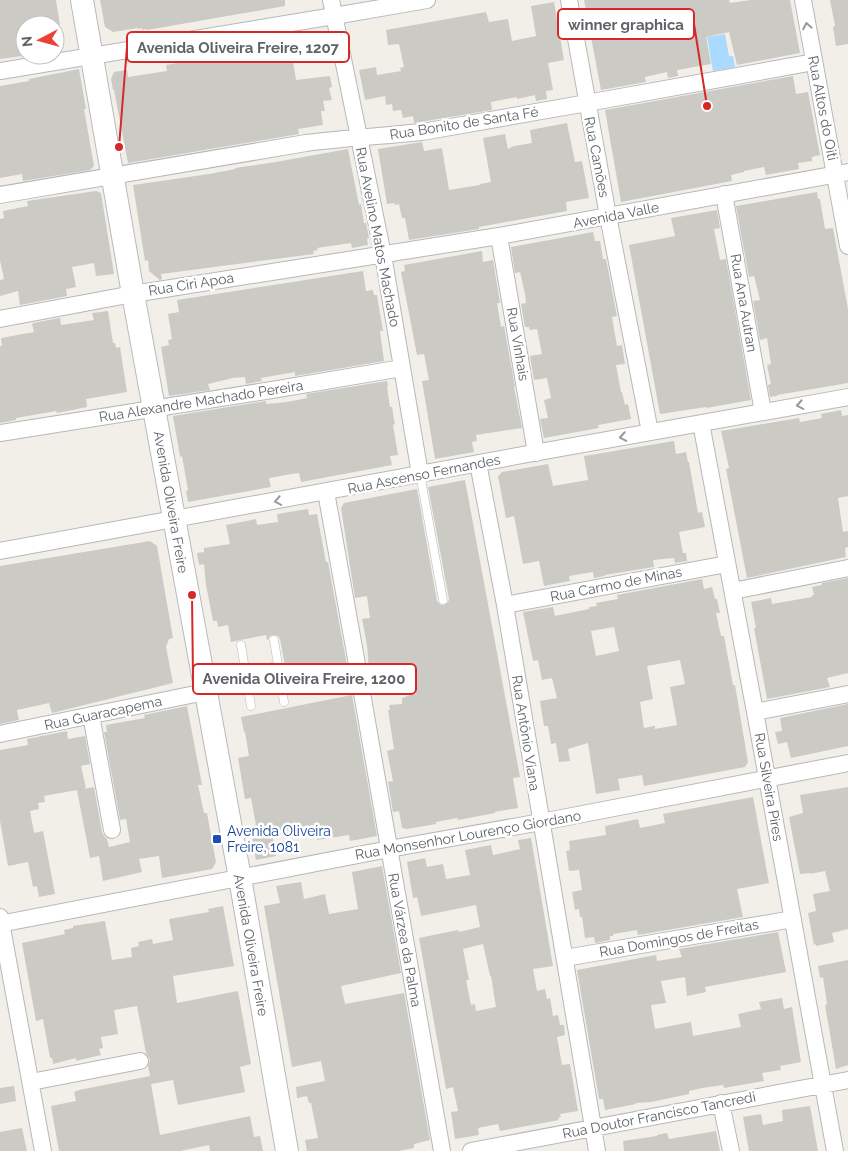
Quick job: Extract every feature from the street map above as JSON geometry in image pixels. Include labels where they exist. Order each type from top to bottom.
[{"type":"street","name":"Avenida Oliveira Freire","points":[[82,0],[174,520],[240,878],[287,1151]]},
{"type":"street","name":"Rua Avelino Matos Machado","points":[[331,0],[382,255],[420,474]]},
{"type":"street","points":[[0,72],[427,0]]},
{"type":"street","name":"Rua Camões","points":[[569,0],[650,432]]},
{"type":"street","name":"Rua Altos do Oiti","points":[[803,0],[814,62],[841,173],[848,246]]},
{"type":"street","name":"Rua Bonito de Santa Fé","points":[[0,195],[306,143],[422,132],[814,62]]},
{"type":"street","name":"Avenida Valle","points":[[382,255],[499,236],[841,173]]},
{"type":"street","name":"Rua Ana Autran","points":[[724,194],[763,412]]},
{"type":"street","name":"Rua Vinhais","points":[[499,236],[536,452]]},
{"type":"street","name":"Rua Ciri Apoa","points":[[0,319],[134,294],[382,255]]},
{"type":"street","name":"Rua Alexandre Machado Pereira","points":[[0,433],[402,368]]},
{"type":"street","name":"Rua Ascenso Fernandes","points":[[0,551],[536,452],[848,397]]},
{"type":"street","name":"Rua Silveira Pires","points":[[701,423],[835,1151]]},
{"type":"street","name":"Rua Antônio Viana","points":[[478,464],[505,605],[597,1151]]},
{"type":"street","name":"Rua Várzea da Palma","points":[[326,492],[356,653],[442,1151]]},
{"type":"street","name":"Rua Carmo de Minas","points":[[505,605],[727,564]]},
{"type":"street","points":[[732,591],[848,568]]},
{"type":"street","name":"Rua Guaracapema","points":[[0,734],[92,715],[204,686]]},
{"type":"street","points":[[755,712],[848,694]]},
{"type":"street","points":[[92,715],[112,830]]},
{"type":"street","name":"Rua Monsenhor Lourenço Giordano","points":[[0,922],[848,763]]},
{"type":"street","name":"Rua Domingos de Freitas","points":[[564,958],[793,919]]},
{"type":"street","points":[[0,922],[43,1151]]},
{"type":"street","points":[[31,1082],[140,1061]]},
{"type":"street","name":"Rua Doutor Francisco Tancredi","points":[[470,1151],[848,1080]]},
{"type":"street","points":[[721,1103],[731,1151]]},
{"type":"lane","points":[[420,474],[442,600]]},
{"type":"lane","points":[[274,640],[284,702]]},
{"type":"lane","points":[[241,645],[251,706]]},
{"type":"lane","points":[[204,686],[245,672],[278,666]]},
{"type":"water","points":[[725,34],[729,56],[733,56],[735,67],[713,71],[707,37]]},
{"type":"building","points":[[0,0],[56,0],[58,15],[15,15],[15,57],[0,59]]},
{"type":"building","points":[[100,0],[285,0],[285,6],[147,30],[138,28],[113,32],[105,27]]},
{"type":"building","points":[[584,0],[729,0],[730,3],[751,0],[790,0],[800,53],[737,65],[729,32],[706,37],[711,64],[677,70],[678,76],[668,78],[667,72],[645,77],[646,82],[601,90]]},
{"type":"building","points":[[830,0],[848,0],[848,44],[836,46],[833,27],[835,26]]},
{"type":"building","points":[[554,2],[564,60],[548,63],[553,90],[546,91],[547,99],[536,101],[535,95],[517,99],[517,97],[491,102],[492,110],[414,123],[413,116],[403,118],[401,110],[393,111],[392,104],[386,105],[385,96],[365,100],[359,70],[376,67],[377,75],[401,71],[400,68],[404,67],[399,44],[388,45],[386,30],[486,12],[489,22],[508,19],[512,41],[536,36],[531,6]]},
{"type":"building","points":[[312,39],[319,42],[321,56],[293,61],[296,80],[330,76],[332,87],[329,88],[332,100],[323,101],[325,111],[321,111],[323,125],[298,129],[299,134],[128,163],[111,79],[114,72],[127,70],[128,77],[167,71],[166,65]]},
{"type":"building","points":[[79,69],[94,166],[90,170],[23,181],[22,174],[0,178],[0,86]]},
{"type":"building","points":[[793,76],[796,94],[808,92],[820,155],[812,157],[812,161],[798,163],[799,169],[766,175],[764,167],[731,175],[732,181],[621,202],[605,110]]},
{"type":"building","points":[[567,123],[575,162],[582,161],[589,198],[566,202],[567,211],[479,227],[479,229],[409,240],[405,218],[402,218],[399,204],[387,204],[378,149],[422,142],[424,151],[442,148],[449,190],[491,182],[483,138],[505,134],[508,149],[532,143],[530,130]]},
{"type":"building","points":[[348,149],[359,205],[361,204],[364,223],[366,223],[369,238],[367,239],[368,245],[352,248],[351,243],[317,248],[318,250],[313,251],[314,254],[161,274],[162,279],[160,280],[149,271],[148,260],[145,261],[133,185],[209,174]]},
{"type":"building","points":[[96,191],[101,193],[114,274],[96,276],[94,263],[72,267],[76,287],[66,289],[67,296],[20,305],[18,291],[0,296],[0,280],[4,279],[0,260],[0,219],[4,218],[3,211],[28,206],[27,201]]},
{"type":"building","points":[[817,192],[825,229],[833,228],[848,309],[848,383],[770,397],[768,385],[771,384],[767,365],[771,364],[767,338],[760,340],[753,301],[760,300],[754,276],[749,277],[736,206]]},
{"type":"building","points":[[717,210],[720,228],[714,229],[720,260],[726,259],[751,400],[660,414],[629,245],[675,236],[671,218]]},
{"type":"building","points":[[593,232],[595,241],[600,241],[603,259],[606,259],[617,316],[612,317],[617,346],[622,345],[625,364],[616,365],[621,392],[625,405],[628,404],[631,419],[598,425],[599,428],[544,438],[540,419],[548,418],[544,400],[551,398],[547,378],[534,380],[530,356],[542,354],[537,329],[530,330],[529,327],[525,327],[521,304],[526,303],[525,294],[520,272],[515,273],[511,247]]},
{"type":"building","points":[[482,251],[483,262],[493,260],[500,303],[497,303],[501,327],[504,326],[522,428],[476,435],[477,441],[472,442],[474,452],[435,459],[422,381],[429,380],[424,354],[417,355],[401,272],[405,271],[404,265]]},
{"type":"building","points":[[363,271],[366,291],[373,290],[374,295],[377,295],[383,331],[380,331],[384,361],[295,376],[295,372],[261,378],[262,381],[246,384],[245,377],[233,378],[208,384],[210,390],[169,396],[161,347],[169,345],[168,340],[172,339],[168,314],[179,312],[177,300]]},
{"type":"building","points":[[108,311],[113,343],[115,343],[116,348],[120,347],[127,392],[86,399],[87,407],[16,418],[16,420],[0,423],[1,338],[34,332],[33,323],[60,318],[61,325],[94,320],[92,313]]},
{"type":"building","points":[[387,381],[390,407],[392,407],[395,424],[393,425],[398,455],[390,456],[392,465],[301,482],[299,473],[269,478],[271,487],[188,502],[186,491],[188,490],[173,416],[266,401],[266,404],[287,402],[307,398],[306,394]]},
{"type":"building","points":[[841,410],[842,416],[848,415],[848,496],[838,498],[843,532],[848,531],[848,547],[845,548],[846,557],[747,578],[726,469],[729,468],[721,431],[799,418],[800,422],[822,418],[821,414]]},
{"type":"building","points":[[674,441],[676,454],[686,452],[698,513],[702,512],[705,527],[679,532],[683,553],[686,553],[687,561],[675,563],[674,558],[653,560],[654,567],[594,578],[593,572],[569,576],[570,581],[544,586],[539,561],[523,564],[514,516],[506,518],[498,476],[502,472],[548,464],[553,486],[588,480],[584,456]]},
{"type":"building","points":[[465,480],[520,777],[513,778],[518,808],[458,820],[457,818],[407,829],[402,828],[399,811],[393,812],[388,782],[393,781],[387,751],[394,749],[388,710],[390,710],[389,705],[402,704],[402,698],[416,694],[413,670],[406,671],[405,666],[369,670],[362,619],[370,618],[367,596],[355,598],[341,508],[344,503],[417,489],[437,601],[444,605],[449,599],[428,487]]},
{"type":"building","points":[[308,509],[309,515],[317,514],[347,665],[336,667],[338,677],[289,687],[278,636],[270,636],[268,640],[266,635],[231,642],[228,625],[218,627],[217,621],[213,621],[204,564],[199,565],[197,553],[204,552],[204,548],[230,544],[226,525],[256,519],[257,525],[278,522],[277,514]]},
{"type":"building","points":[[150,541],[157,546],[173,638],[169,639],[166,647],[173,683],[52,713],[49,703],[17,710],[19,720],[0,724],[0,566]]},
{"type":"building","points":[[848,578],[848,673],[827,678],[830,687],[767,699],[751,602],[771,598],[772,604],[812,597],[814,595],[812,587]]},
{"type":"building","points":[[702,579],[704,589],[712,587],[720,613],[716,613],[721,636],[724,636],[733,685],[735,685],[748,762],[745,767],[644,786],[642,775],[618,779],[620,790],[596,794],[588,743],[568,749],[570,761],[559,762],[556,743],[551,744],[548,726],[544,726],[540,701],[557,698],[552,678],[542,680],[538,660],[533,661],[523,612],[553,607],[555,616],[589,609],[589,607],[597,606],[596,603],[618,599],[617,595]],"holes":[[[614,627],[619,651],[596,656],[591,631]],[[680,660],[685,684],[670,687],[677,725],[655,729],[655,726],[644,728],[640,702],[653,699],[647,666]]]},
{"type":"building","points":[[352,695],[377,836],[350,841],[349,835],[317,840],[314,825],[272,833],[276,856],[256,860],[250,827],[256,825],[251,798],[245,799],[238,758],[249,756],[241,717]]},
{"type":"building","points":[[848,704],[848,746],[791,758],[787,742],[778,744],[775,732],[782,731],[780,718]]},
{"type":"building","points":[[187,706],[202,785],[198,785],[204,813],[207,813],[216,862],[212,869],[162,878],[159,856],[139,859],[142,872],[103,881],[99,856],[90,858],[77,790],[44,796],[45,802],[38,803],[39,809],[30,811],[34,833],[43,831],[55,894],[39,897],[37,886],[33,887],[28,862],[8,866],[0,821],[0,750],[28,745],[27,739],[67,731],[68,739],[85,736],[90,764],[81,766],[86,788],[84,789],[94,787],[102,832],[107,839],[109,847],[130,842],[126,819],[120,820],[104,732],[107,732],[106,725],[145,718],[144,715]]},
{"type":"building","points":[[848,787],[848,929],[832,933],[834,942],[816,946],[816,944],[814,945],[808,913],[816,911],[813,894],[830,891],[825,871],[800,874],[789,817],[803,813],[800,795]]},
{"type":"building","points":[[753,797],[769,883],[737,889],[743,917],[638,935],[637,930],[613,934],[613,936],[610,936],[610,940],[595,943],[594,937],[585,938],[582,917],[580,917],[579,909],[575,910],[572,892],[582,890],[579,870],[569,871],[566,851],[570,850],[569,841],[606,835],[605,826],[638,819],[640,828],[665,823],[663,814]]},
{"type":"building","points":[[531,838],[553,966],[533,969],[537,991],[545,989],[547,999],[550,998],[553,1016],[558,1015],[560,1025],[564,1025],[565,1035],[557,1037],[562,1065],[570,1064],[578,1111],[560,1114],[559,1120],[500,1131],[498,1124],[478,1128],[479,1135],[455,1139],[451,1112],[458,1111],[453,1087],[446,1089],[419,938],[480,927],[476,905],[421,916],[417,897],[413,898],[407,862],[425,858],[427,867],[443,864],[446,879],[470,875],[465,850],[491,845],[493,855],[520,849],[518,840]],"holes":[[[483,944],[496,1007],[476,1011],[475,1004],[471,1005],[466,980],[469,980],[463,949]]]},
{"type":"building","points":[[382,866],[401,973],[341,986],[345,1004],[404,993],[430,1140],[414,1144],[414,1148],[399,1151],[307,1151],[305,1140],[318,1138],[311,1103],[309,1103],[307,1096],[297,1098],[296,1087],[325,1081],[321,1061],[292,1067],[264,906],[280,903],[276,886],[301,882],[304,899],[325,894],[329,914],[358,909],[352,872]]},
{"type":"building","points":[[223,906],[234,966],[173,976],[177,1003],[238,991],[251,1064],[240,1067],[245,1092],[178,1105],[173,1080],[151,1084],[160,1135],[250,1116],[254,1137],[260,1136],[263,1151],[210,1151],[209,1145],[180,1151],[59,1151],[51,1106],[76,1101],[74,1092],[79,1090],[150,1076],[148,1066],[150,1060],[146,1053],[137,1006],[114,1010],[118,1034],[101,1037],[103,1048],[99,1049],[101,1055],[76,1061],[76,1058],[53,1064],[52,1058],[50,1058],[43,1019],[36,1021],[22,943],[65,934],[64,930],[73,928],[73,926],[105,921],[112,960],[132,957],[131,948],[139,946],[138,942],[152,939],[153,944],[173,940],[169,919],[209,912],[208,909]]},
{"type":"building","points":[[778,932],[786,972],[705,987],[706,992],[687,996],[685,977],[661,981],[666,1003],[651,1005],[655,1029],[691,1022],[693,1036],[741,1027],[738,1014],[761,1009],[759,1002],[782,998],[784,1009],[792,1007],[801,1062],[780,1066],[781,1070],[762,1073],[764,1081],[724,1088],[723,1085],[702,1088],[689,1091],[689,1094],[605,1110],[603,1099],[599,1099],[577,970],[656,955],[657,961],[682,957],[679,949]]},
{"type":"building","points":[[848,960],[848,1065],[836,1069],[825,1005],[827,1004],[823,977],[820,978],[818,966]]},
{"type":"building","points":[[14,1086],[16,1101],[0,1104],[0,1088]]},
{"type":"building","points":[[810,1106],[818,1151],[749,1151],[743,1117],[761,1114],[763,1125],[783,1121],[782,1110]]},
{"type":"building","points":[[22,1128],[27,1151],[0,1151],[0,1132]]},
{"type":"building","points":[[716,1131],[720,1151],[624,1151],[623,1141],[667,1133],[669,1139]]},
{"type":"place","name":"winner graphica","points":[[707,106]]},
{"type":"place","name":"Avenida Oliveira Freire, 1207","points":[[119,147]]},
{"type":"place","name":"Avenida Oliveira Freire, 1200","points":[[192,595]]},
{"type":"place","name":"Avenida Oliveira Freire, 1081","points":[[217,839]]}]
